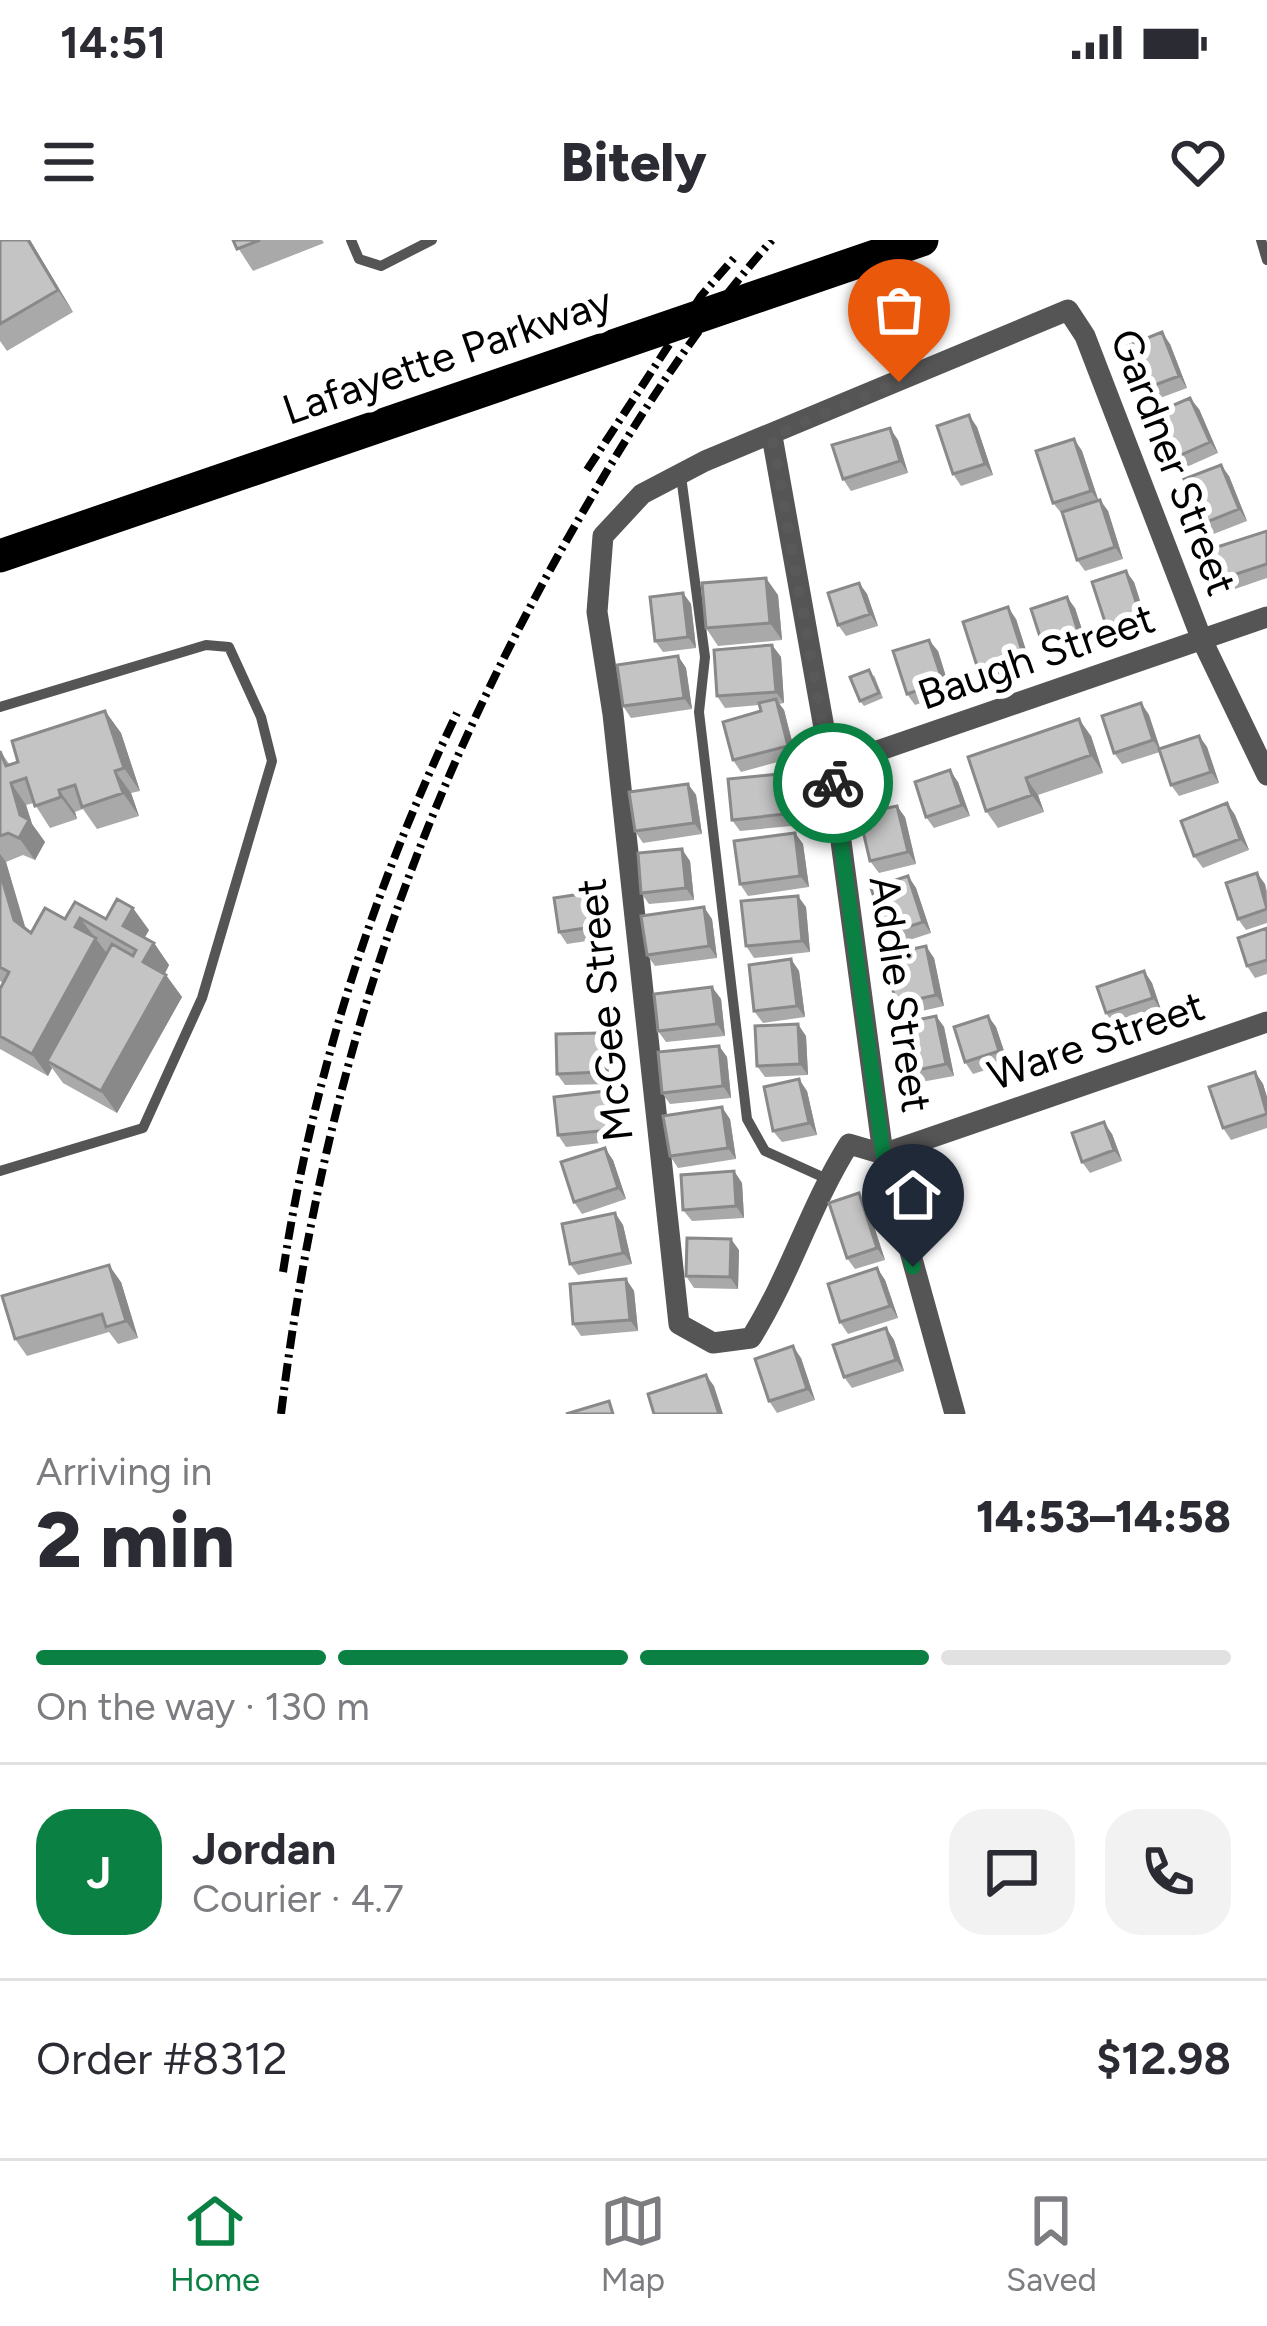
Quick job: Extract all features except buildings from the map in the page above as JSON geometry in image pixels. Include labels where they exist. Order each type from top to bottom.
[{"type":"highway","name":"Lafayette Parkway","points":[[0,556],[910,245]]},
{"type":"street","name":"McGee Street","points":[[827,1179],[778,1294],[751,1338],[713,1343],[679,1324],[613,714],[597,612],[603,536],[642,494],[681,473],[1068,310]]},
{"type":"street","name":"Gardner Street","points":[[1068,310],[1085,336],[1202,640],[1260,740],[1267,775]]},
{"type":"street","name":"Addie Street","points":[[772,436],[831,767],[883,1154],[955,1414]]},
{"type":"street","name":"Baugh Street","points":[[831,767],[1267,617]]},
{"type":"street","name":"Ware Street","points":[[883,1154],[1267,1022]]},
{"type":"street","points":[[827,1179],[849,1144],[883,1154]]},
{"type":"lane","points":[[351,240],[359,259],[381,266],[432,240]]},
{"type":"lane","points":[[1261,240],[1267,260]]},
{"type":"lane","points":[[681,473],[705,657],[699,712],[747,1119],[765,1151],[827,1179]]},
{"type":"lane","points":[[0,707],[206,645],[229,647],[261,717],[272,761],[202,998],[142,1128],[0,1171]]},
{"type":"railway","points":[[281,1414],[321,1177],[382,953],[421,844],[518,630],[598,487],[692,341],[772,240]]},
{"type":"railway","points":[[587,470],[701,296],[734,258]]},
{"type":"railway","points":[[283,1272],[311,1127],[349,986],[398,848],[457,713]]},
{"type":"way so far","points":[[833,783],[772,436],[899,382]]},
{"type":"route","points":[[833,783],[883,1154],[913,1267]]}]
